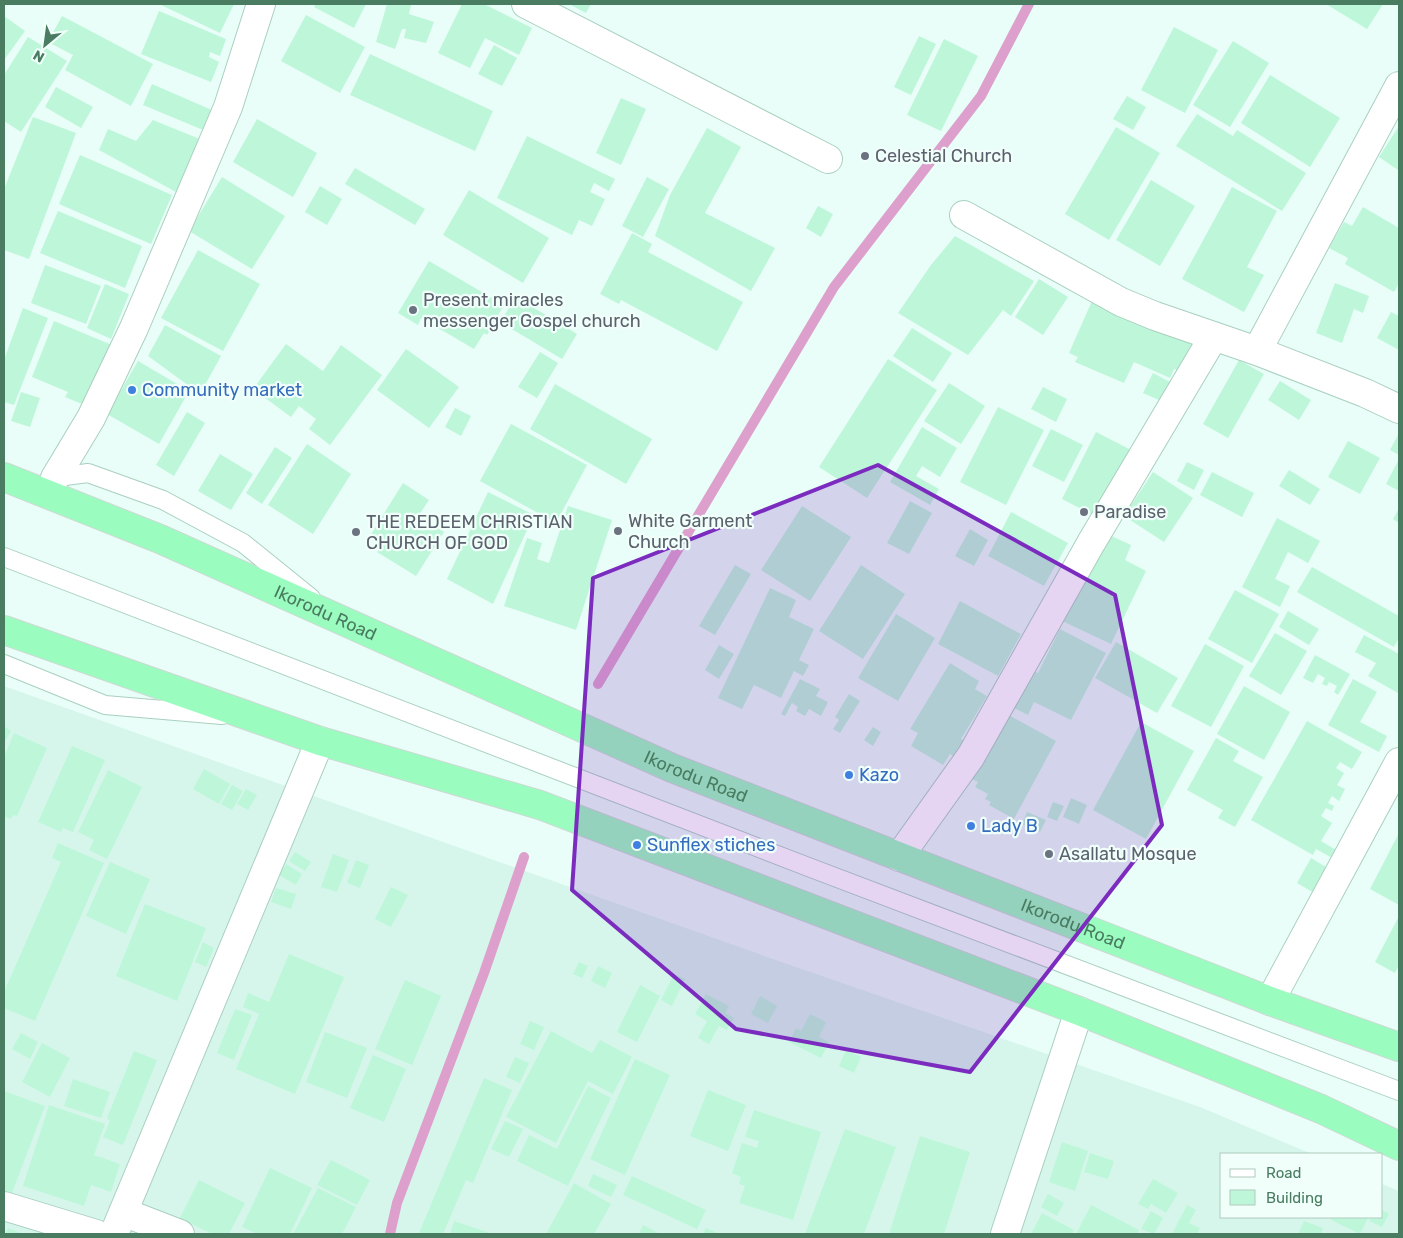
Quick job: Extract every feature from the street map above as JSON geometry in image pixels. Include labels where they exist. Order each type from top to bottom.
[{"type":"highway","name":"Ikorodu Road","points":[[9,484],[160,539],[672,768],[1270,1001],[1399,1047]]},
{"type":"highway","points":[[4,630],[320,741],[540,805],[1079,1011],[1322,1109],[1399,1146]]},
{"type":"street","points":[[55,478],[92,418],[134,328],[228,107],[261,4]]},
{"type":"street","points":[[526,4],[828,159]]},
{"type":"street","points":[[1257,351],[1399,86]]},
{"type":"street","points":[[964,215],[1121,302],[1257,351],[1365,393],[1399,409]]},
{"type":"street","points":[[899,857],[971,756],[1091,543],[1214,336]]},
{"type":"street","points":[[180,1234],[118,1223],[320,741]]},
{"type":"street","points":[[1270,1001],[1399,762]]},
{"type":"street","points":[[1005,1234],[1079,1011]]},
{"type":"street","points":[[4,1206],[96,1234]]},
{"type":"lane","points":[[9,484],[88,473],[163,500],[243,543],[337,619]]},
{"type":"lane","points":[[4,557],[1399,1091]]},
{"type":"lane","points":[[4,664],[105,706],[248,716]]},
{"type":"highlighted area","points":[[878,465],[1115,595],[1162,825],[970,1072],[736,1029],[572,890],[593,578]]},
{"type":"shaded area","points":[[4,686],[770,958],[1200,1107],[1310,1153],[1220,1153],[1220,1218],[1383,1218],[1383,1184],[1399,1191],[1399,1234],[4,1234]]},
{"type":"building","points":[[159,4],[234,4],[220,33]]},
{"type":"building","points":[[316,4],[366,4],[354,28],[314,7]]},
{"type":"building","points":[[387,4],[411,5],[409,14],[434,22],[426,43],[404,38],[406,29],[402,29],[395,49],[376,42]]},
{"type":"building","points":[[462,4],[484,4],[532,28],[519,55],[485,38],[470,68],[438,53]]},
{"type":"building","points":[[569,4],[591,4],[586,13]]},
{"type":"building","points":[[1326,4],[1383,4],[1367,29]]},
{"type":"building","points":[[159,11],[226,39],[220,56],[210,52],[209,57],[219,62],[211,82],[141,54]]},
{"type":"building","points":[[306,15],[365,47],[340,93],[281,61]]},
{"type":"building","points":[[4,16],[25,31],[4,60]]},
{"type":"building","points":[[62,16],[153,64],[131,106],[65,70],[73,55],[48,42]]},
{"type":"building","points":[[1174,27],[1218,50],[1185,113],[1141,90]]},
{"type":"building","points":[[919,36],[936,44],[911,95],[894,87]]},
{"type":"building","points":[[28,37],[67,61],[21,132],[4,121],[4,75]]},
{"type":"building","points":[[944,39],[978,56],[941,131],[907,115]]},
{"type":"building","points":[[1233,41],[1269,63],[1230,127],[1193,105]]},
{"type":"building","points":[[494,45],[517,58],[502,86],[478,74]]},
{"type":"building","points":[[370,54],[493,111],[475,151],[350,95]]},
{"type":"building","points":[[1270,75],[1340,118],[1310,167],[1241,123]]},
{"type":"building","points":[[152,84],[214,111],[208,132],[143,105]]},
{"type":"building","points":[[56,87],[93,107],[81,128],[45,107]]},
{"type":"building","points":[[1127,96],[1146,107],[1133,130],[1113,119]]},
{"type":"building","points":[[621,98],[646,109],[621,165],[596,153]]},
{"type":"building","points":[[1197,114],[1233,136],[1237,130],[1306,173],[1282,211],[1176,146]]},
{"type":"building","points":[[33,117],[76,133],[29,259],[4,250],[4,189]]},
{"type":"building","points":[[257,119],[317,153],[293,197],[233,162]]},
{"type":"building","points":[[153,120],[202,140],[176,192],[99,150],[108,129],[136,141]]},
{"type":"building","points":[[1399,126],[1399,168],[1398,170],[1379,157]]},
{"type":"building","points":[[1116,127],[1160,153],[1109,240],[1065,214]]},
{"type":"building","points":[[707,128],[741,147],[705,213],[775,248],[751,291],[655,236],[670,195]]},
{"type":"building","points":[[527,136],[615,179],[609,191],[594,183],[590,192],[605,199],[592,226],[579,220],[572,235],[497,198]]},
{"type":"building","points":[[80,155],[172,195],[151,244],[59,204]]},
{"type":"building","points":[[355,168],[425,209],[415,225],[345,184]]},
{"type":"building","points":[[222,177],[285,216],[252,269],[189,231]]},
{"type":"building","points":[[647,177],[669,189],[643,237],[622,226]]},
{"type":"building","points":[[1151,180],[1195,206],[1160,266],[1116,240]]},
{"type":"building","points":[[320,186],[342,199],[327,225],[305,212]]},
{"type":"building","points":[[1232,187],[1277,211],[1247,267],[1264,275],[1244,312],[1182,279]]},
{"type":"building","points":[[469,190],[549,238],[523,283],[443,235]]},
{"type":"building","points":[[818,206],[833,214],[821,237],[806,228]]},
{"type":"building","points":[[1363,207],[1399,228],[1399,283],[1394,292],[1345,264],[1348,258],[1329,248],[1344,222],[1352,226]]},
{"type":"building","points":[[58,211],[142,246],[125,288],[40,253]]},
{"type":"building","points":[[632,233],[652,244],[648,252],[743,302],[717,351],[621,300],[619,304],[600,294]]},
{"type":"building","points":[[955,236],[1034,281],[1011,316],[1003,310],[968,355],[898,313],[931,265]]},
{"type":"building","points":[[198,250],[260,284],[223,351],[161,318]]},
{"type":"building","points":[[429,261],[504,305],[487,335],[484,333],[474,349],[421,318],[418,325],[398,313]]},
{"type":"building","points":[[45,265],[101,286],[86,324],[31,303]]},
{"type":"building","points":[[1039,279],[1068,297],[1043,335],[1015,317]]},
{"type":"building","points":[[1335,283],[1369,296],[1363,313],[1354,309],[1342,343],[1316,333]]},
{"type":"building","points":[[105,284],[129,294],[111,339],[87,328]]},
{"type":"building","points":[[516,297],[577,334],[562,359],[500,322]]},
{"type":"building","points":[[1092,301],[1199,347],[1187,374],[1174,369],[1170,378],[1134,362],[1124,383],[1075,362],[1078,357],[1069,353]]},
{"type":"building","points":[[23,308],[48,318],[14,405],[4,402],[4,360]]},
{"type":"building","points":[[1391,312],[1399,316],[1399,350],[1377,338]]},
{"type":"building","points":[[54,321],[112,345],[87,406],[65,397],[68,392],[32,377]]},
{"type":"building","points":[[165,325],[221,356],[200,394],[148,356]]},
{"type":"building","points":[[912,328],[952,353],[933,382],[893,356]]},
{"type":"building","points":[[286,344],[323,371],[341,345],[382,375],[330,445],[309,429],[316,419],[299,406],[291,417],[253,389]]},
{"type":"building","points":[[406,349],[459,387],[429,428],[377,390]]},
{"type":"building","points":[[540,352],[558,363],[537,398],[518,387]]},
{"type":"building","points":[[888,359],[937,390],[867,498],[819,467]]},
{"type":"building","points":[[1239,360],[1264,374],[1228,438],[1203,424]]},
{"type":"building","points":[[138,361],[189,391],[159,444],[107,414]]},
{"type":"building","points":[[1153,373],[1170,382],[1161,401],[1143,393]]},
{"type":"building","points":[[1280,381],[1311,400],[1299,420],[1268,400]]},
{"type":"building","points":[[949,383],[985,406],[961,444],[924,421]]},
{"type":"building","points":[[555,384],[652,439],[626,484],[530,429]]},
{"type":"building","points":[[1043,387],[1067,399],[1056,422],[1031,409]]},
{"type":"building","points":[[21,392],[40,398],[30,427],[11,421]]},
{"type":"building","points":[[998,407],[1044,430],[1006,505],[960,482]]},
{"type":"building","points":[[455,408],[471,416],[461,436],[445,427]]},
{"type":"building","points":[[187,412],[205,423],[174,476],[156,465]]},
{"type":"building","points":[[511,424],[587,465],[556,523],[480,481]]},
{"type":"building","points":[[922,427],[957,448],[940,477],[922,466],[916,476],[939,489],[930,505],[890,482]]},
{"type":"building","points":[[1051,429],[1083,445],[1064,482],[1032,466]]},
{"type":"building","points":[[1096,432],[1137,453],[1103,520],[1062,499]]},
{"type":"building","points":[[1399,433],[1399,455],[1390,450]]},
{"type":"building","points":[[1348,441],[1380,458],[1360,494],[1328,477]]},
{"type":"building","points":[[307,444],[351,474],[313,534],[268,505]]},
{"type":"building","points":[[275,447],[292,458],[262,504],[246,493]]},
{"type":"building","points":[[220,454],[253,474],[231,510],[198,491]]},
{"type":"building","points":[[1399,459],[1399,491],[1386,484]]},
{"type":"building","points":[[1187,462],[1204,470],[1194,490],[1177,481]]},
{"type":"building","points":[[1289,470],[1320,489],[1310,505],[1279,486]]},
{"type":"building","points":[[1153,472],[1193,498],[1164,542],[1124,516]]},
{"type":"building","points":[[1212,472],[1254,493],[1242,517],[1200,495]]},
{"type":"building","points":[[403,483],[429,500],[419,515],[444,532],[416,576],[377,552],[382,544],[370,536]]},
{"type":"building","points":[[488,492],[534,515],[493,604],[447,579]]},
{"type":"building","points":[[910,501],[932,513],[909,554],[887,543]]},
{"type":"building","points":[[568,506],[612,520],[576,630],[504,606],[527,538],[542,543],[537,559],[549,563]]},
{"type":"building","points":[[802,506],[851,537],[810,601],[761,570]]},
{"type":"building","points":[[1399,508],[1399,523],[1393,519]]},
{"type":"building","points":[[1011,512],[1068,543],[1044,586],[988,556]]},
{"type":"building","points":[[1277,518],[1320,541],[1308,563],[1288,552],[1275,579],[1290,586],[1280,607],[1242,587]]},
{"type":"building","points":[[970,529],[988,540],[974,566],[955,556]]},
{"type":"building","points":[[1105,533],[1131,545],[1125,560],[1146,571],[1111,644],[1062,621]]},
{"type":"building","points":[[735,565],[751,574],[715,635],[699,626]]},
{"type":"building","points":[[861,565],[905,594],[863,659],[819,631]]},
{"type":"building","points":[[1312,567],[1399,616],[1399,638],[1394,647],[1297,592]]},
{"type":"building","points":[[770,588],[796,600],[789,617],[814,629],[799,660],[809,665],[803,676],[794,671],[781,698],[754,685],[742,709],[718,698]]},
{"type":"building","points":[[1235,590],[1279,614],[1252,663],[1208,639]]},
{"type":"building","points":[[960,601],[1021,634],[998,676],[938,644]]},
{"type":"building","points":[[1288,611],[1319,629],[1309,645],[1279,627]]},
{"type":"building","points":[[896,614],[935,638],[898,701],[858,678]]},
{"type":"building","points":[[1060,629],[1106,653],[1071,720],[1034,702],[1028,715],[1010,706],[1029,669],[1038,673]]},
{"type":"building","points":[[1275,633],[1307,651],[1281,695],[1249,676]]},
{"type":"building","points":[[1364,635],[1399,654],[1398,693],[1368,676],[1376,663],[1355,652]]},
{"type":"building","points":[[1116,642],[1178,678],[1157,713],[1095,678]]},
{"type":"building","points":[[1205,644],[1244,666],[1211,727],[1171,706]]},
{"type":"building","points":[[719,645],[734,654],[719,679],[705,670]]},
{"type":"building","points":[[1315,655],[1350,674],[1338,695],[1334,692],[1337,686],[1329,682],[1327,686],[1322,684],[1325,678],[1318,674],[1313,683],[1303,678]]},
{"type":"building","points":[[950,663],[979,681],[975,689],[987,696],[961,739],[971,744],[961,761],[950,754],[943,765],[911,746],[918,733],[910,729]]},
{"type":"building","points":[[800,679],[820,689],[816,696],[828,702],[821,716],[809,709],[805,716],[796,711],[798,707],[792,703],[785,716],[781,714]]},
{"type":"building","points":[[1353,679],[1377,692],[1360,722],[1387,736],[1379,752],[1328,725]]},
{"type":"building","points":[[1244,686],[1290,712],[1264,760],[1217,734]]},
{"type":"building","points":[[849,694],[860,701],[840,733],[833,729],[839,720],[835,717]]},
{"type":"building","points":[[1005,713],[1056,741],[1014,819],[989,805],[991,802],[985,799],[988,794],[975,787],[978,782],[970,778]]},
{"type":"building","points":[[1307,721],[1362,752],[1352,769],[1340,762],[1336,768],[1344,773],[1337,785],[1345,789],[1339,801],[1332,796],[1328,803],[1334,806],[1332,811],[1326,808],[1321,816],[1332,823],[1321,841],[1338,851],[1334,859],[1316,849],[1313,855],[1251,820]]},
{"type":"building","points":[[1141,722],[1194,751],[1146,839],[1093,810]]},
{"type":"building","points":[[4,726],[11,731],[4,743]]},
{"type":"building","points":[[873,727],[881,732],[873,746],[864,740]]},
{"type":"building","points":[[14,733],[47,748],[17,816],[13,815],[11,819],[4,816],[4,757]]},
{"type":"building","points":[[1216,738],[1239,751],[1233,761],[1263,777],[1235,827],[1218,818],[1223,810],[1187,790]]},
{"type":"building","points":[[72,746],[105,760],[73,832],[63,828],[61,832],[38,822]]},
{"type":"building","points":[[204,769],[230,784],[219,804],[193,789]]},
{"type":"building","points":[[108,770],[142,787],[107,859],[89,850],[94,840],[78,832]]},
{"type":"building","points":[[232,785],[243,791],[232,810],[221,804]]},
{"type":"building","points":[[246,789],[257,795],[248,810],[237,804]]},
{"type":"building","points":[[1071,798],[1087,805],[1079,824],[1063,817]]},
{"type":"building","points":[[1053,802],[1064,806],[1057,821],[1047,817]]},
{"type":"building","points":[[1027,812],[1046,820],[1040,832],[1022,824]]},
{"type":"building","points":[[1399,833],[1399,905],[1370,889]]},
{"type":"building","points":[[58,843],[104,863],[35,1021],[4,1008],[4,992],[61,862],[52,858]]},
{"type":"building","points":[[295,852],[311,862],[305,871],[289,861]]},
{"type":"building","points":[[333,854],[349,860],[337,892],[321,887]]},
{"type":"building","points":[[1311,858],[1331,870],[1316,894],[1297,883]]},
{"type":"building","points":[[356,860],[369,865],[360,888],[347,883]]},
{"type":"building","points":[[110,862],[150,879],[126,934],[86,916]]},
{"type":"building","points":[[286,864],[302,874],[296,885],[279,875]]},
{"type":"building","points":[[391,887],[408,895],[391,927],[375,919]]},
{"type":"building","points":[[276,888],[296,894],[291,909],[271,902]]},
{"type":"building","points":[[145,904],[206,928],[177,1001],[116,976]]},
{"type":"building","points":[[1399,916],[1399,965],[1395,973],[1375,962]]},
{"type":"building","points":[[203,942],[214,948],[206,967],[195,962]]},
{"type":"building","points":[[289,954],[344,977],[295,1094],[236,1069],[259,1014],[243,1007],[248,993],[269,1002]]},
{"type":"building","points":[[579,962],[588,966],[582,978],[573,974]]},
{"type":"building","points":[[598,966],[612,973],[605,988],[591,981]]},
{"type":"building","points":[[674,974],[685,979],[672,1006],[661,1000]]},
{"type":"building","points":[[405,980],[441,996],[412,1065],[375,1049]]},
{"type":"building","points":[[640,985],[660,996],[637,1042],[617,1032]]},
{"type":"building","points":[[706,994],[729,1006],[725,1013],[734,1018],[727,1030],[719,1026],[709,1044],[698,1038],[707,1021],[695,1014]]},
{"type":"building","points":[[760,996],[777,1006],[768,1023],[751,1014]]},
{"type":"building","points":[[235,1009],[252,1015],[234,1060],[217,1053]]},
{"type":"building","points":[[810,1014],[826,1022],[819,1037],[829,1042],[821,1058],[789,1042],[796,1028],[801,1031]]},
{"type":"building","points":[[530,1021],[544,1027],[534,1050],[520,1044]]},
{"type":"building","points":[[551,1031],[592,1053],[600,1040],[632,1057],[613,1094],[588,1081],[556,1143],[506,1117]]},
{"type":"building","points":[[325,1032],[367,1048],[347,1098],[306,1082]]},
{"type":"building","points":[[21,1033],[38,1042],[30,1059],[12,1049]]},
{"type":"building","points":[[42,1043],[70,1058],[50,1097],[22,1082]]},
{"type":"building","points":[[846,1050],[861,1057],[854,1073],[839,1066]]},
{"type":"building","points":[[134,1051],[157,1060],[123,1145],[103,1137],[110,1121],[107,1118]]},
{"type":"building","points":[[373,1055],[406,1069],[384,1122],[350,1108]]},
{"type":"building","points":[[515,1057],[529,1063],[520,1083],[506,1077]]},
{"type":"building","points":[[635,1059],[670,1075],[625,1175],[590,1159]]},
{"type":"building","points":[[484,1078],[512,1090],[473,1183],[466,1180],[443,1234],[419,1233]]},
{"type":"building","points":[[73,1079],[110,1092],[101,1118],[64,1106]]},
{"type":"building","points":[[588,1086],[611,1098],[568,1186],[517,1161],[529,1135],[557,1149]]},
{"type":"building","points":[[708,1090],[746,1105],[728,1151],[690,1136]]},
{"type":"building","points":[[4,1091],[45,1106],[12,1193],[4,1190]]},
{"type":"building","points":[[49,1105],[105,1124],[94,1155],[120,1164],[111,1192],[91,1185],[84,1206],[23,1186]]},
{"type":"building","points":[[754,1110],[821,1132],[793,1220],[739,1203],[745,1186],[739,1184],[741,1177],[732,1173],[742,1143],[757,1148],[759,1141],[745,1137]]},
{"type":"building","points":[[505,1121],[523,1129],[509,1157],[491,1149]]},
{"type":"building","points":[[845,1129],[896,1147],[864,1234],[805,1234]]},
{"type":"building","points":[[920,1136],[970,1152],[944,1234],[889,1234]]},
{"type":"building","points":[[1062,1142],[1088,1151],[1075,1191],[1049,1182]]},
{"type":"building","points":[[1090,1153],[1114,1161],[1108,1179],[1084,1172]]},
{"type":"building","points":[[331,1160],[370,1180],[357,1205],[317,1185]]},
{"type":"building","points":[[270,1168],[312,1188],[290,1234],[257,1234],[242,1227]]},
{"type":"building","points":[[593,1174],[617,1185],[611,1197],[588,1186]]},
{"type":"building","points":[[632,1176],[706,1210],[697,1229],[623,1195]]},
{"type":"building","points":[[1153,1179],[1178,1193],[1166,1213],[1151,1204],[1148,1209],[1138,1204]]},
{"type":"building","points":[[199,1180],[245,1203],[229,1234],[212,1234],[180,1218]]},
{"type":"building","points":[[574,1183],[611,1204],[594,1234],[546,1234]]},
{"type":"building","points":[[318,1188],[356,1207],[342,1234],[293,1234]]},
{"type":"building","points":[[1048,1194],[1064,1203],[1057,1216],[1041,1207]]},
{"type":"building","points":[[1091,1205],[1139,1230],[1137,1234],[1076,1234]]},
{"type":"building","points":[[1187,1205],[1196,1210],[1189,1223],[1200,1228],[1197,1234],[1172,1234]]},
{"type":"building","points":[[1151,1211],[1163,1218],[1154,1234],[1141,1229]]},
{"type":"building","points":[[1383,1211],[1389,1214],[1382,1227],[1369,1221],[1370,1218],[1383,1218]]},
{"type":"building","points":[[1042,1213],[1074,1230],[1072,1234],[1031,1234]]},
{"type":"building","points":[[1332,1218],[1368,1218],[1360,1234],[1331,1220]]},
{"type":"building","points":[[454,1221],[493,1234],[450,1234]]},
{"type":"building","points":[[1304,1221],[1323,1228],[1321,1234],[1298,1234]]},
{"type":"building","points":[[643,1225],[660,1234],[639,1234]]},
{"type":"building","points":[[8,1228],[23,1234],[5,1234]]},
{"type":"building","points":[[706,1228],[720,1234],[703,1234]]},
{"type":"waterway","points":[[598,684],[834,287],[981,96],[1029,4]]},
{"type":"waterway","points":[[390,1234],[397,1203],[484,973],[524,857]]},
{"type":"place","name":"Celestial Church","points":[[865,156]]},
{"type":"place","name":"Present miracles messenger Gospel church","points":[[413,310]]},
{"type":"place","name":"Community market","points":[[132,390]]},
{"type":"place","name":"Paradise","points":[[1084,512]]},
{"type":"place","name":"White Garment Church","points":[[618,531]]},
{"type":"place","name":"THE REDEEM CHRISTIAN CHURCH OF GOD","points":[[356,532]]},
{"type":"place","name":"Kazo","points":[[849,775]]},
{"type":"place","name":"Lady B","points":[[971,826]]},
{"type":"place","name":"Sunflex stiches","points":[[637,845]]},
{"type":"place","name":"Asallatu Mosque","points":[[1049,854]]}]
